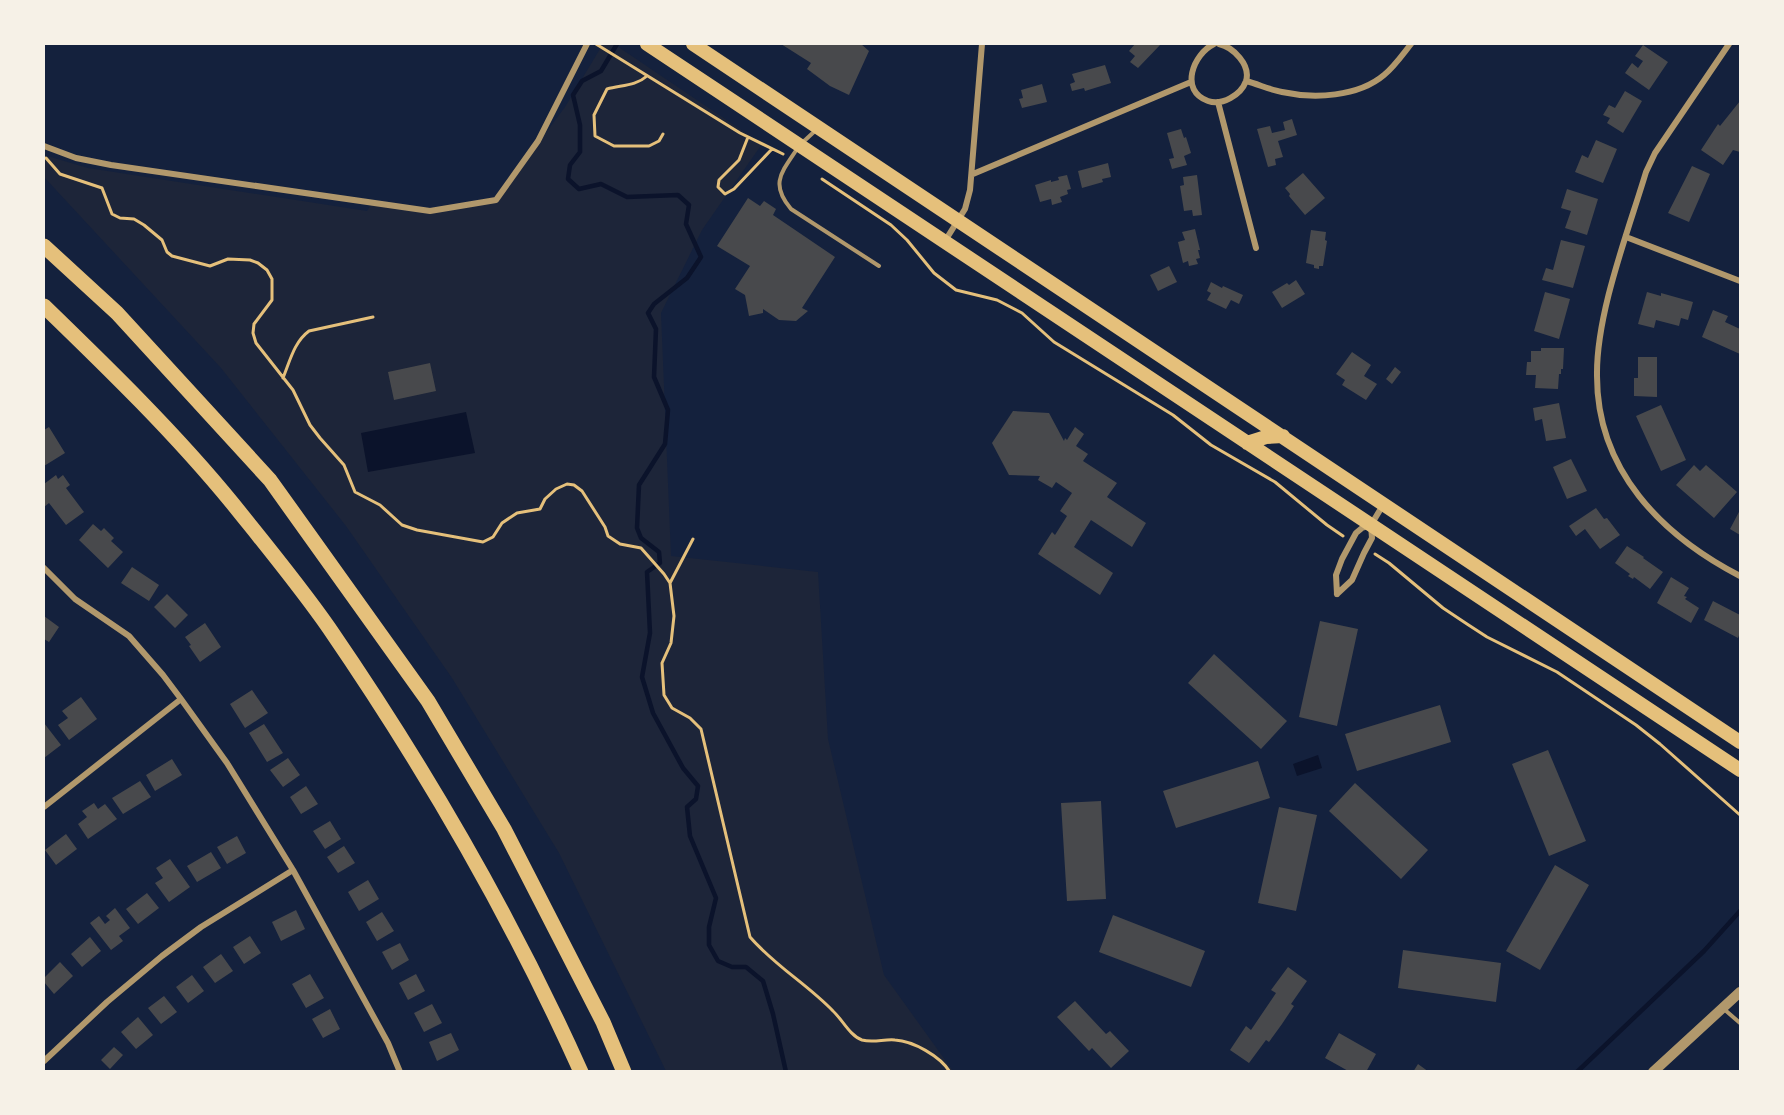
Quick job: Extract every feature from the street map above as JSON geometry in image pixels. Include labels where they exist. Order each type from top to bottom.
[{"type":"highway","points":[[44,246],[117,313],[270,480],[428,701],[504,829],[603,1022],[624,1071]]},
{"type":"highway","points":[[44,306],[100,360],[217,487],[327,626],[403,740],[483,876],[555,1015],[581,1071]]},
{"type":"main road","points":[[647,44],[1740,770]]},
{"type":"main road","points":[[693,44],[1740,742]]},
{"type":"main road","points":[[1246,443],[1266,437],[1283,436]]},
{"type":"street","points":[[44,146],[76,158],[111,165],[430,211],[496,200],[538,141],[587,44]]},
{"type":"street","points":[[945,242],[965,208],[973,174],[982,44]]},
{"type":"street","points":[[1214,44],[1200,54],[1191,74],[1191,82],[1196,92],[1204,99],[1218,102],[1237,94],[1246,81],[1246,69],[1238,56],[1227,46],[1219,44]]},
{"type":"street","points":[[1246,81],[1281,92],[1300,95],[1339,93],[1359,89],[1385,74],[1411,44]]},
{"type":"street","points":[[1730,44],[1655,153],[1646,172],[1606,306],[1596,375],[1602,424],[1616,460],[1635,491],[1671,531],[1707,557],[1740,576]]},
{"type":"street","points":[[973,174],[1191,82]]},
{"type":"street","points":[[1218,102],[1256,248]]},
{"type":"street","points":[[1626,237],[1740,281]]},
{"type":"street","points":[[1371,525],[1358,530],[1352,541],[1336,575],[1337,594],[1352,580],[1372,538],[1371,525],[1384,504]]},
{"type":"street","points":[[44,568],[75,599],[129,636],[163,675],[227,763],[292,870],[388,1043],[400,1071]]},
{"type":"street","points":[[44,807],[181,699]]},
{"type":"street","points":[[44,1060],[106,1002],[162,956],[201,927],[292,870]]},
{"type":"street","points":[[1653,1071],[1740,992]]},
{"type":"lane","points":[[819,128],[800,145],[780,174],[778,185],[780,194],[791,209],[879,266]]},
{"type":"lane","points":[[1723,1008],[1740,1023]]},
{"type":"path","points":[[598,45],[748,137],[790,159]]},
{"type":"path","points":[[647,76],[640,83],[607,89],[594,115],[595,136],[614,146],[649,146],[659,141],[663,134]]},
{"type":"path","points":[[748,137],[739,160],[719,180],[718,187],[721,192],[725,194],[734,189],[772,149]]},
{"type":"path","points":[[44,150],[48,162],[60,174],[102,188],[112,214],[120,219],[134,219],[144,225],[162,240],[167,252],[172,256],[210,266],[228,259],[250,260],[267,270],[272,279],[272,300],[254,324],[253,333],[256,343],[293,390],[310,425],[344,465],[355,492],[380,505],[402,525],[417,530],[483,542],[494,537],[502,523],[517,513],[540,509],[545,499],[556,489],[567,484],[574,484],[582,492],[605,527],[608,536],[620,544],[641,548],[670,583],[674,616],[671,643],[662,663],[663,694],[672,708],[690,718],[701,729],[750,937],[778,966],[822,999],[860,1040],[906,1041],[945,1065],[950,1071]]},
{"type":"path","points":[[818,176],[891,225],[907,240],[934,273],[956,290],[997,300],[1022,313],[1054,342],[1173,415],[1211,446],[1275,482],[1327,525],[1352,541]]},
{"type":"path","points":[[284,378],[302,336],[309,331],[373,316]]},
{"type":"path","points":[[670,583],[693,539]]},
{"type":"path","points":[[1365,549],[1389,563],[1413,585],[1487,637],[1557,672],[1627,719],[1660,744],[1740,815]]},
{"type":"shaded area","points":[[603,44],[614,44],[762,144],[702,230],[661,313],[671,556],[818,572],[828,739],[884,975],[953,1071],[666,1071],[559,853],[452,678],[346,526],[221,368],[44,177],[44,155],[88,168],[367,211],[372,203],[430,211],[496,200],[565,107]]},
{"type":"shaded area","points":[[466,412],[475,453],[368,472],[361,433]]},
{"type":"shaded area","points":[[1318,755],[1322,768],[1297,776],[1293,764]]},
{"type":"building","points":[[781,44],[861,44],[869,51],[849,95],[830,86],[807,69],[811,63]]},
{"type":"building","points":[[1135,44],[1161,44],[1138,68],[1130,62],[1135,56],[1129,51]]},
{"type":"building","points":[[1643,45],[1668,62],[1649,90],[1625,73],[1632,63],[1638,68],[1643,61],[1635,56]]},
{"type":"building","points":[[1105,65],[1111,83],[1085,91],[1084,88],[1072,91],[1070,84],[1075,82],[1072,74]]},
{"type":"building","points":[[1042,84],[1047,102],[1022,108],[1019,99],[1023,98],[1021,90]]},
{"type":"building","points":[[1625,91],[1642,101],[1623,133],[1607,123],[1610,118],[1603,115],[1609,105],[1615,108]]},
{"type":"building","points":[[1740,101],[1740,152],[1733,150],[1723,165],[1701,150],[1718,124],[1720,126]]},
{"type":"building","points":[[1292,119],[1297,135],[1278,141],[1283,157],[1275,159],[1276,165],[1268,167],[1257,129],[1270,126],[1272,133],[1285,130],[1283,122]]},
{"type":"building","points":[[1181,129],[1191,153],[1184,156],[1187,165],[1172,169],[1169,159],[1174,158],[1167,133]]},
{"type":"building","points":[[1596,140],[1617,149],[1603,183],[1575,172],[1582,155],[1588,158]]},
{"type":"building","points":[[1108,163],[1111,177],[1102,179],[1103,182],[1082,188],[1078,171]]},
{"type":"building","points":[[1692,166],[1710,174],[1689,222],[1668,213]]},
{"type":"building","points":[[1303,173],[1325,198],[1305,215],[1285,188]]},
{"type":"building","points":[[1067,175],[1071,189],[1067,190],[1068,194],[1060,197],[1062,202],[1052,205],[1051,199],[1040,202],[1035,185],[1059,180],[1058,177]]},
{"type":"building","points":[[1197,175],[1202,215],[1193,216],[1192,210],[1184,211],[1180,186],[1184,185],[1183,177]]},
{"type":"building","points":[[1567,189],[1598,199],[1587,235],[1565,228],[1571,211],[1561,208]]},
{"type":"building","points":[[748,198],[760,206],[764,201],[776,209],[773,215],[835,257],[802,308],[808,311],[796,321],[779,320],[763,309],[763,313],[749,316],[745,295],[735,289],[750,266],[717,246]]},
{"type":"building","points":[[1195,229],[1200,258],[1196,259],[1198,264],[1189,266],[1188,261],[1183,263],[1178,242],[1185,240],[1182,232]]},
{"type":"building","points":[[1311,230],[1326,232],[1323,266],[1319,266],[1319,269],[1306,263]]},
{"type":"building","points":[[1561,240],[1585,246],[1573,288],[1542,280],[1546,268],[1553,270]]},
{"type":"building","points":[[1169,266],[1177,282],[1158,291],[1150,275]]},
{"type":"building","points":[[1296,280],[1305,294],[1282,308],[1272,292]]},
{"type":"building","points":[[1211,282],[1243,295],[1239,304],[1231,300],[1226,309],[1207,300],[1211,293],[1207,291]]},
{"type":"building","points":[[1545,292],[1570,299],[1559,339],[1534,331]]},
{"type":"building","points":[[1647,292],[1661,296],[1661,293],[1693,302],[1688,320],[1681,318],[1679,326],[1656,320],[1654,328],[1638,324]]},
{"type":"building","points":[[1713,310],[1728,316],[1725,322],[1740,329],[1740,354],[1702,337]]},
{"type":"building","points":[[1541,348],[1564,348],[1563,369],[1559,374],[1558,389],[1535,388],[1536,375],[1526,375],[1527,362],[1531,362],[1531,351],[1541,351]]},
{"type":"building","points":[[1352,352],[1371,365],[1364,376],[1377,384],[1366,400],[1342,385],[1345,380],[1336,374]]},
{"type":"building","points":[[1638,357],[1657,357],[1657,397],[1634,396],[1634,378],[1638,378]]},
{"type":"building","points":[[430,363],[436,391],[394,400],[388,372]]},
{"type":"building","points":[[1395,367],[1401,372],[1392,384],[1386,379]]},
{"type":"building","points":[[1559,403],[1566,438],[1546,441],[1542,419],[1535,421],[1533,408]]},
{"type":"building","points":[[1661,405],[1686,460],[1661,471],[1636,416]]},
{"type":"building","points":[[1013,411],[1049,413],[1064,441],[1075,427],[1084,434],[1076,446],[1088,454],[1083,461],[1117,483],[1107,497],[1146,523],[1132,547],[1091,520],[1074,547],[1113,573],[1100,595],[1038,554],[1052,532],[1055,535],[1067,516],[1060,511],[1072,493],[1056,482],[1052,488],[1038,480],[1040,476],[1009,475],[992,443]]},
{"type":"building","points":[[49,427],[65,453],[44,466],[44,430]]},
{"type":"building","points":[[1571,459],[1587,491],[1567,499],[1553,467]]},
{"type":"building","points":[[1694,465],[1700,471],[1706,465],[1737,492],[1714,518],[1676,485]]},
{"type":"building","points":[[56,475],[58,479],[63,475],[70,485],[66,488],[84,512],[66,525],[49,503],[44,507],[44,484]]},
{"type":"building","points":[[1596,508],[1620,535],[1600,549],[1585,529],[1576,536],[1569,526]]},
{"type":"building","points":[[1740,510],[1740,535],[1730,529]]},
{"type":"building","points":[[93,524],[101,531],[104,528],[114,538],[111,541],[123,552],[108,568],[79,540]]},
{"type":"building","points":[[1627,546],[1663,572],[1650,589],[1634,577],[1633,579],[1628,576],[1630,574],[1615,563]]},
{"type":"building","points":[[132,567],[159,585],[149,601],[121,583]]},
{"type":"building","points":[[1671,577],[1689,588],[1684,596],[1687,597],[1685,599],[1699,608],[1691,623],[1657,603]]},
{"type":"building","points":[[167,594],[188,615],[175,628],[154,607]]},
{"type":"building","points":[[1713,601],[1740,615],[1738,638],[1704,620]]},
{"type":"building","points":[[44,616],[59,627],[49,642],[44,639]]},
{"type":"building","points":[[1320,621],[1358,629],[1337,726],[1299,717]]},
{"type":"building","points":[[205,623],[221,647],[200,662],[185,637]]},
{"type":"building","points":[[1214,654],[1287,721],[1261,749],[1188,683]]},
{"type":"building","points":[[252,690],[268,713],[245,728],[230,704]]},
{"type":"building","points":[[81,697],[97,719],[69,740],[58,725],[68,718],[62,711]]},
{"type":"building","points":[[1440,705],[1451,742],[1357,771],[1345,734]]},
{"type":"building","points":[[44,723],[61,745],[44,758]]},
{"type":"building","points":[[264,724],[283,753],[267,762],[249,733]]},
{"type":"building","points":[[1548,750],[1586,841],[1549,856],[1512,764]]},
{"type":"building","points":[[288,758],[300,775],[283,787],[270,770]]},
{"type":"building","points":[[172,759],[182,775],[155,791],[146,775]]},
{"type":"building","points":[[1258,761],[1270,798],[1176,828],[1163,791]]},
{"type":"building","points":[[140,781],[151,797],[123,814],[112,798]]},
{"type":"building","points":[[1355,783],[1428,850],[1401,879],[1329,811]]},
{"type":"building","points":[[306,786],[318,804],[301,814],[290,797]]},
{"type":"building","points":[[1101,801],[1106,899],[1067,901],[1061,803]]},
{"type":"building","points":[[94,803],[98,809],[105,804],[117,819],[88,839],[78,824],[87,817],[82,811]]},
{"type":"building","points":[[1279,807],[1317,815],[1296,911],[1258,903]]},
{"type":"building","points":[[330,821],[341,839],[325,849],[313,831]]},
{"type":"building","points":[[66,834],[77,849],[56,865],[45,850]]},
{"type":"building","points":[[237,836],[246,853],[227,864],[217,847]]},
{"type":"building","points":[[344,846],[355,863],[338,873],[327,857]]},
{"type":"building","points":[[211,852],[221,868],[197,882],[187,866]]},
{"type":"building","points":[[170,859],[190,887],[169,902],[155,883],[163,878],[156,868]]},
{"type":"building","points":[[1555,865],[1589,885],[1540,970],[1506,951]]},
{"type":"building","points":[[368,880],[379,899],[359,911],[348,892]]},
{"type":"building","points":[[147,893],[159,908],[138,924],[126,909]]},
{"type":"building","points":[[115,908],[130,928],[119,936],[123,941],[111,950],[90,923],[99,916],[105,924],[110,920],[106,916]]},
{"type":"building","points":[[296,910],[305,929],[281,941],[272,922]]},
{"type":"building","points":[[382,912],[394,931],[377,941],[366,922]]},
{"type":"building","points":[[1113,915],[1205,951],[1191,987],[1099,952]]},
{"type":"building","points":[[250,936],[261,953],[244,964],[233,947]]},
{"type":"building","points":[[90,937],[101,951],[82,967],[71,954]]},
{"type":"building","points":[[400,943],[409,960],[392,970],[382,952]]},
{"type":"building","points":[[1403,950],[1501,963],[1496,1002],[1398,988]]},
{"type":"building","points":[[221,954],[233,971],[215,983],[203,967]]},
{"type":"building","points":[[60,962],[73,976],[54,994],[44,982],[44,978]]},
{"type":"building","points":[[1288,967],[1307,981],[1291,1004],[1294,1006],[1282,1024],[1269,1042],[1266,1040],[1249,1063],[1230,1050],[1246,1026],[1251,1030],[1276,993],[1271,990]]},
{"type":"building","points":[[310,974],[324,998],[306,1008],[292,984]]},
{"type":"building","points":[[416,974],[425,991],[408,1000],[399,983]]},
{"type":"building","points":[[192,975],[204,991],[188,1003],[176,987]]},
{"type":"building","points":[[164,996],[177,1012],[161,1024],[148,1008]]},
{"type":"building","points":[[1075,1001],[1106,1034],[1110,1031],[1129,1051],[1111,1068],[1092,1048],[1089,1051],[1057,1017]]},
{"type":"building","points":[[432,1004],[442,1023],[424,1032],[414,1013]]},
{"type":"building","points":[[330,1009],[340,1029],[323,1038],[312,1019]]},
{"type":"building","points":[[138,1017],[153,1035],[136,1049],[121,1032]]},
{"type":"building","points":[[451,1033],[459,1050],[437,1061],[429,1042]]},
{"type":"building","points":[[1339,1033],[1376,1054],[1366,1072],[1350,1072],[1325,1058]]},
{"type":"building","points":[[114,1047],[123,1055],[110,1069],[101,1060]]},
{"type":"building","points":[[1418,1064],[1429,1072],[1413,1072]]},
{"type":"waterway","points":[[617,44],[601,71],[582,81],[573,95],[580,125],[580,152],[570,165],[568,179],[579,189],[601,184],[627,197],[678,195],[689,205],[686,224],[701,257],[687,278],[654,304],[648,313],[656,329],[654,377],[668,410],[665,444],[639,485],[637,528],[641,538],[659,552],[660,563],[647,572],[650,633],[642,677],[653,713],[683,768],[698,786],[696,799],[687,807],[690,836],[716,898],[709,927],[709,945],[718,961],[732,967],[746,967],[763,981],[786,1072]]},
{"type":"waterway","points":[[1577,1072],[1704,951],[1740,911]]}]
